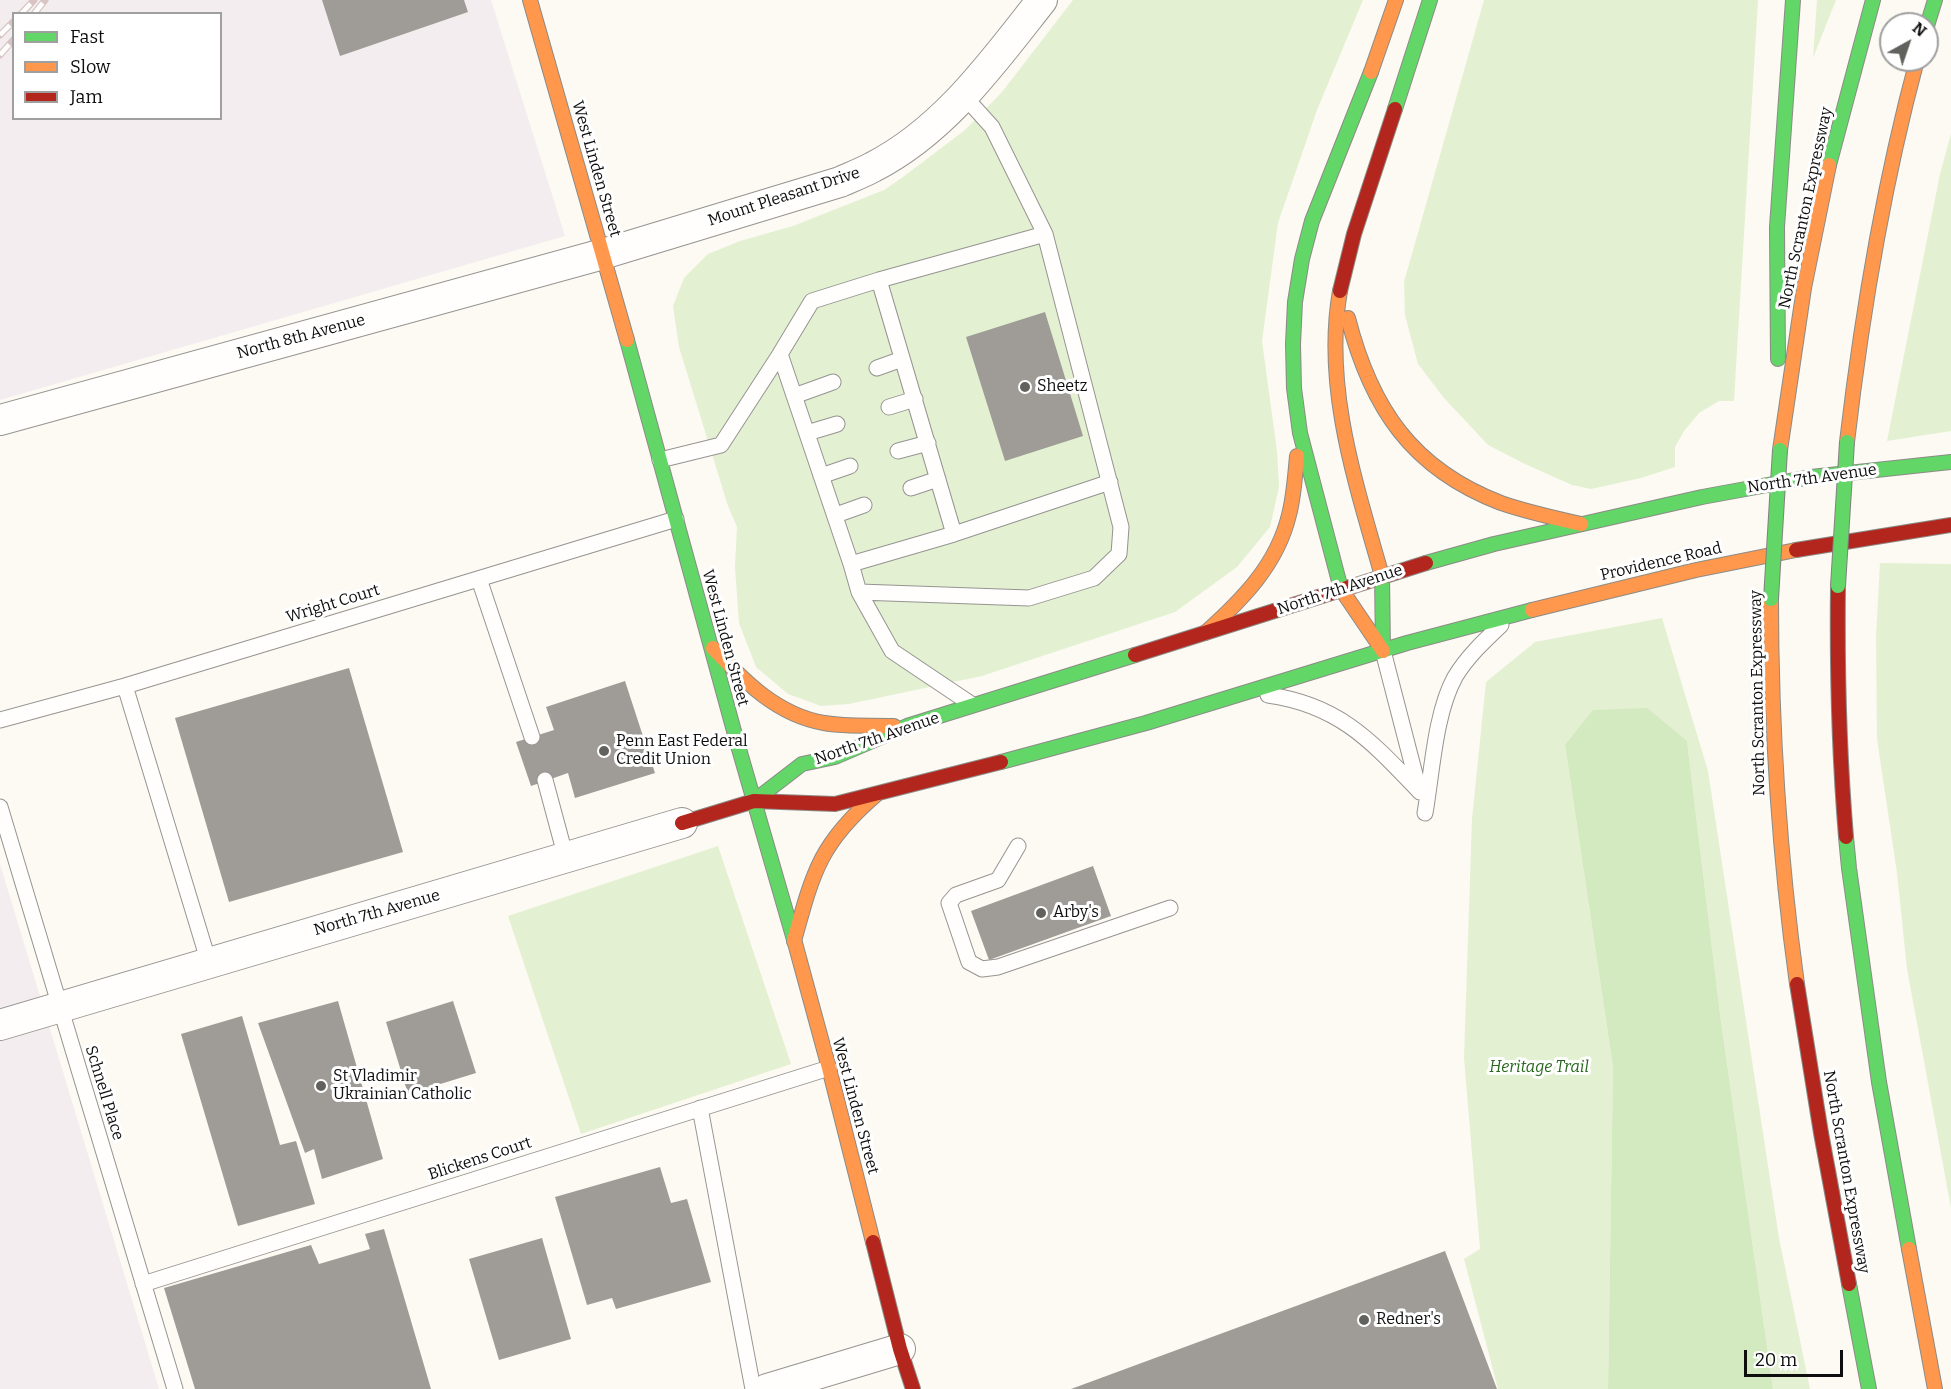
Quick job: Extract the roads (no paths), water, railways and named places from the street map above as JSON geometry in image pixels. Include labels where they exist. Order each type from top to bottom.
[{"type":"main road","name":"West Linden Street","points":[[530,0],[794,941],[900,1349],[913,1389]]},
{"type":"main road","points":[[1383,651],[1341,589],[1300,433],[1294,388],[1293,344],[1295,302],[1302,259],[1312,221],[1381,47],[1396,0]]},
{"type":"main road","points":[[1383,651],[1382,576],[1343,426],[1336,344],[1338,307],[1354,234],[1430,0]]},
{"type":"main road","points":[[1780,450],[1777,227],[1793,0]]},
{"type":"main road","name":"North Scranton Expressway","points":[[1869,1389],[1814,1093],[1783,874],[1775,778],[1771,681],[1771,599],[1780,450],[1795,340],[1814,234],[1834,144],[1874,0]]},
{"type":"main road","points":[[1914,72],[1873,245],[1857,347],[1847,442],[1838,586],[1838,680],[1841,774],[1849,868],[1879,1082],[1935,1389]]},
{"type":"main road","points":[[1345,269],[1348,316],[1355,346],[1366,377],[1380,405],[1398,430],[1417,450],[1465,486],[1520,509],[1581,524]]},
{"type":"main road","points":[[1205,633],[1249,592],[1264,572],[1276,550],[1287,524],[1293,499],[1300,433]]},
{"type":"main road","name":"North 7th Avenue","points":[[754,801],[802,764],[835,757],[907,726],[1382,576],[1494,544],[1702,497],[1811,477],[1951,462]]},
{"type":"main road","name":"Providence Road","points":[[1383,651],[1512,614],[1732,563],[1951,525]]},
{"type":"main road","points":[[710,645],[745,682],[794,714],[821,722],[848,725],[907,726]]},
{"type":"main road","name":"North 7th Avenue","points":[[682,823],[754,801],[834,804],[876,795],[1146,723],[1383,651]]},
{"type":"main road","points":[[794,941],[817,865],[828,845],[856,812],[876,795]]},
{"type":"street","name":"Mount Pleasant Drive","points":[[603,254],[840,182],[874,167],[934,124],[964,96],[983,76],[1042,0]]},
{"type":"street","name":"North 8th Avenue","points":[[0,420],[603,254]]},
{"type":"street","name":"North 7th Avenue","points":[[0,1025],[682,823]]},
{"type":"street","points":[[767,1389],[900,1349]]},
{"type":"lane","points":[[859,592],[1029,598],[1094,578],[1119,554],[1121,527],[1045,234],[992,127],[964,96]]},
{"type":"lane","points":[[660,460],[721,446],[812,301],[1045,234]]},
{"type":"lane","points":[[879,280],[954,534]]},
{"type":"lane","points":[[780,354],[836,515],[859,592],[892,651],[973,706]]},
{"type":"lane","points":[[877,368],[902,359]]},
{"type":"lane","points":[[794,396],[833,382]]},
{"type":"lane","points":[[889,407],[915,399]]},
{"type":"lane","points":[[807,433],[837,424]]},
{"type":"lane","points":[[898,451],[928,442]]},
{"type":"lane","points":[[821,476],[850,466]]},
{"type":"lane","points":[[911,488],[938,479]]},
{"type":"lane","points":[[851,564],[954,534],[1110,482]]},
{"type":"lane","points":[[836,515],[864,505]]},
{"type":"lane","name":"Wright Court","points":[[0,720],[125,686],[676,519]]},
{"type":"lane","points":[[479,579],[532,737]]},
{"type":"lane","points":[[1383,651],[1425,813],[1440,720],[1455,678],[1478,646],[1512,614]]},
{"type":"lane","points":[[125,686],[209,963]]},
{"type":"lane","points":[[1247,692],[1303,702],[1341,719],[1376,746],[1420,792]]},
{"type":"lane","points":[[545,780],[566,858]]},
{"type":"lane","name":"Schnell Place","points":[[0,807],[175,1389]]},
{"type":"lane","points":[[1018,846],[998,880],[956,895],[950,903],[969,962],[982,969],[998,967],[1170,908]]},
{"type":"lane","name":"Blickens Court","points":[[143,1284],[828,1068]]},
{"type":"lane","points":[[700,1108],[753,1389]]},
{"type":"railway","points":[[23,12],[34,0]]},
{"type":"railway","points":[[36,12],[45,0]]},
{"type":"railway","points":[[0,35],[12,23]]},
{"type":"railway","points":[[0,55],[12,41]]},
{"type":"place","name":"Sheetz","points":[[1025,387]]},
{"type":"place","name":"Penn East Federal Credit Union","points":[[604,751]]},
{"type":"place","name":"Arby's","points":[[1041,913]]},
{"type":"place","name":"St Vladimir Ukrainian Catholic","points":[[321,1086]]},
{"type":"place","name":"Redner's","points":[[1364,1320]]},
{"type":"park label","name":"Heritage Trail","points":[[1539,1068]]}]
